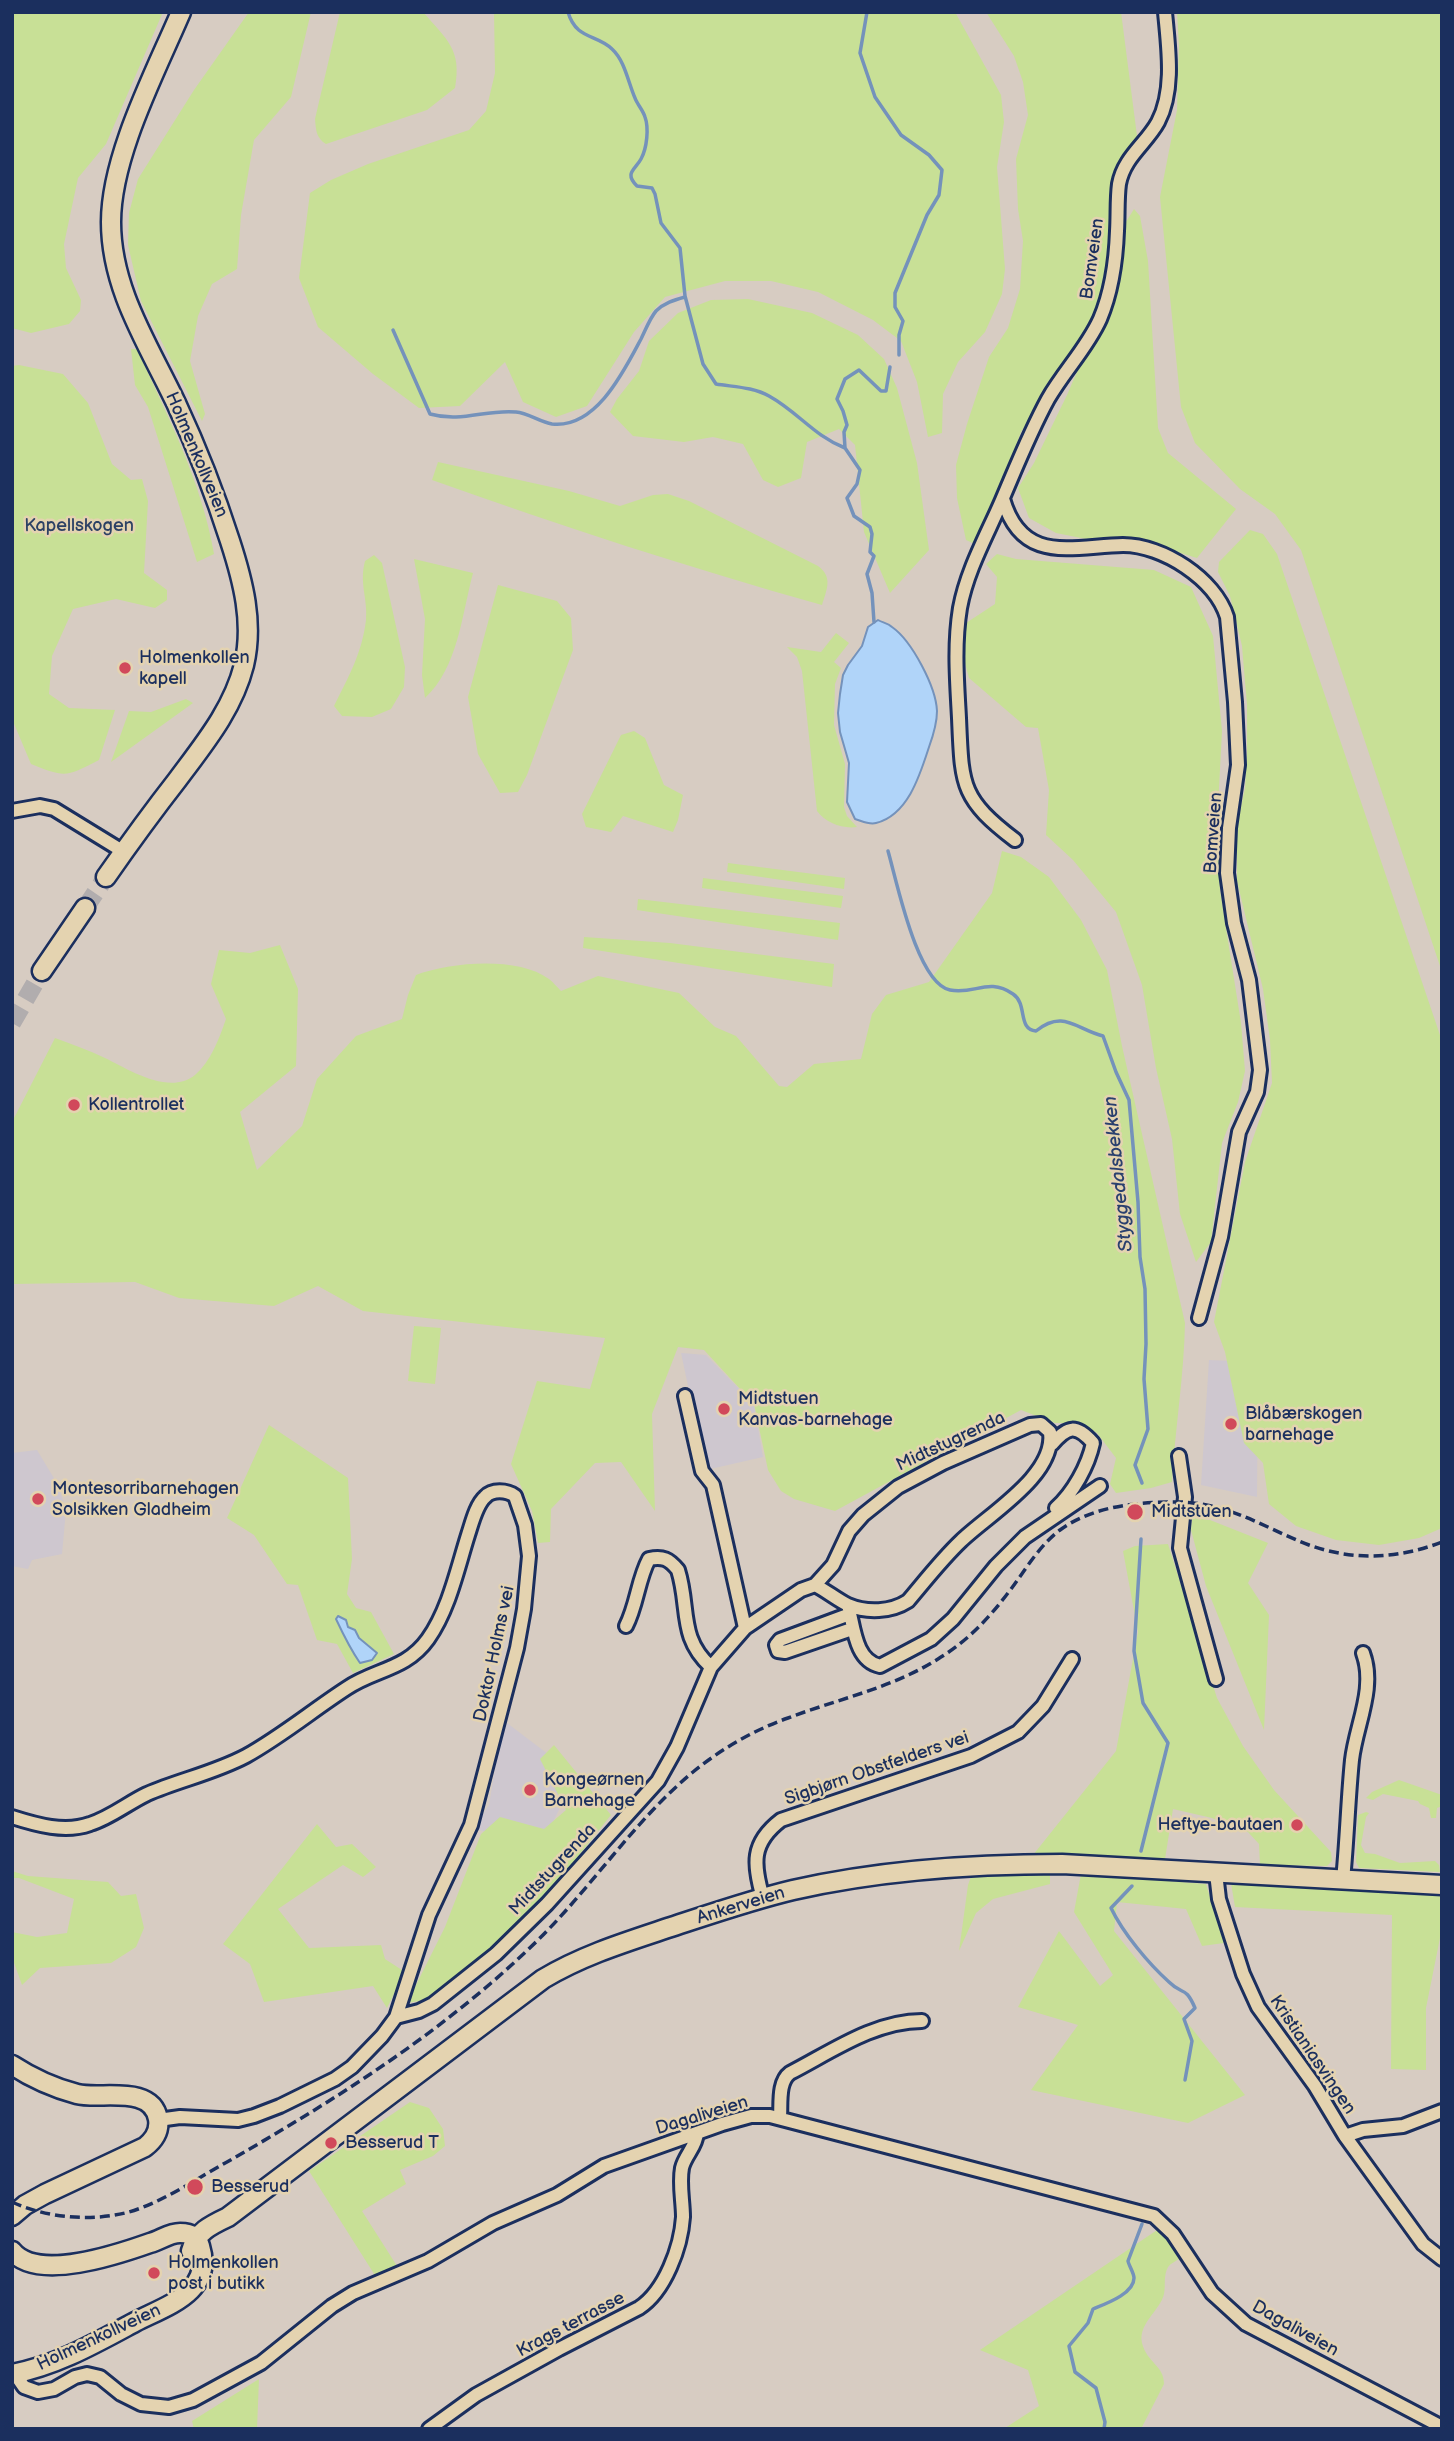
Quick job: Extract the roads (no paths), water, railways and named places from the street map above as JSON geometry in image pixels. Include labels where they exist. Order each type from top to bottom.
[{"type":"main road","name":"Holmenkollveien","points":[[106,877],[222,716],[238,685],[247,645],[247,610],[243,586],[219,507],[176,403],[127,304],[117,274],[112,243],[112,203],[118,168],[181,12]]},
{"type":"main road","points":[[42,971],[85,908]]},
{"type":"main road","name":"Ankerveien","points":[[198,2249],[219,2231],[228,2217],[506,2006],[555,1972],[613,1946],[763,1898],[864,1876],[976,1866],[1062,1864],[1442,1885]]},
{"type":"main road","points":[[12,2065],[40,2081],[80,2095],[139,2098],[150,2105],[158,2120],[155,2138],[145,2147],[45,2194],[12,2216]]},
{"type":"main road","points":[[12,2251],[27,2262],[38,2265],[100,2258],[153,2242],[198,2249]]},
{"type":"main road","name":"Holmenkollveien","points":[[13,2374],[65,2357],[176,2301],[199,2282],[203,2273],[198,2249]]},
{"type":"street","name":"Bomveien","points":[[1015,840],[980,810],[966,786],[961,768],[956,672],[960,610],[967,583],[1023,446],[1050,397],[1090,338],[1102,315],[1116,250],[1118,194],[1122,173],[1133,153],[1153,129],[1164,108],[1168,70],[1165,12]]},
{"type":"street","name":"Bomveien","points":[[1003,499],[1013,523],[1041,544],[1070,550],[1125,545],[1141,548],[1193,571],[1213,589],[1224,606],[1227,617],[1238,765],[1229,828],[1227,873],[1234,923],[1249,980],[1261,1070],[1257,1092],[1241,1124],[1221,1237],[1199,1318]]},
{"type":"street","points":[[12,811],[35,807],[54,809],[124,852]]},
{"type":"street","points":[[685,1396],[702,1471],[713,1485],[745,1629]]},
{"type":"street","name":"Midtstugrenda","points":[[396,2017],[433,2004],[496,1954],[547,1904],[658,1781],[677,1747],[711,1667],[745,1629],[801,1590],[815,1585],[833,1565],[849,1531],[863,1515],[898,1487],[943,1463],[1030,1425],[1041,1424],[1050,1432],[1052,1444]]},
{"type":"street","points":[[815,1585],[849,1609],[862,1656],[872,1664],[880,1666],[931,1639],[953,1619],[996,1566],[1068,1498],[1091,1455],[1093,1443],[1084,1433],[1074,1429],[1063,1431],[1052,1444],[1039,1469],[1013,1497],[954,1548],[908,1601],[888,1610],[849,1609],[779,1640],[776,1645],[778,1651],[785,1652],[849,1630]]},
{"type":"street","points":[[1179,1456],[1185,1497],[1180,1548],[1216,1679]]},
{"type":"street","points":[[1025,1536],[1100,1486]]},
{"type":"street","name":"Doktor Holms vei","points":[[12,1817],[43,1826],[62,1828],[92,1824],[149,1793],[243,1758],[286,1732],[348,1686],[394,1668],[412,1656],[427,1641],[441,1616],[474,1518],[484,1497],[491,1493],[511,1492],[521,1508],[529,1556],[517,1648],[471,1825],[429,1915],[396,2017],[352,2067],[335,2079],[280,2106],[238,2120],[180,2117],[158,2120]]},
{"type":"street","points":[[626,1626],[638,1596],[645,1566],[649,1559],[661,1557],[671,1562],[678,1570],[689,1636],[699,1656],[711,1667]]},
{"type":"street","points":[[1343,1880],[1352,1757],[1368,1682],[1368,1666],[1363,1653]]},
{"type":"street","name":"Sigbjørn Obstfelders vei","points":[[763,1898],[755,1872],[758,1850],[765,1832],[781,1820],[983,1752],[1018,1732],[1043,1706],[1072,1659]]},
{"type":"street","name":"Kristianiasvingen","points":[[1216,1873],[1219,1899],[1251,1995],[1315,2086],[1345,2136],[1423,2244],[1442,2259]]},
{"type":"street","points":[[780,2117],[784,2077],[877,2029],[900,2022],[922,2021]]},
{"type":"street","name":"Kristianiasvingen","points":[[1345,2136],[1363,2130],[1403,2126],[1442,2111]]},
{"type":"street","name":"Dagaliveien","points":[[13,2374],[24,2387],[38,2392],[54,2389],[75,2377],[87,2374],[100,2377],[133,2401],[149,2406],[169,2407],[194,2400],[261,2363],[332,2306],[353,2293],[428,2261],[493,2223],[557,2195],[604,2166],[751,2116],[780,2117],[1154,2216],[1173,2234],[1212,2293],[1246,2324],[1442,2427]]},
{"type":"street","name":"Krags terrasse","points":[[429,2429],[476,2395],[650,2300],[666,2273],[679,2239],[683,2217],[683,2166],[696,2141],[697,2133]]},
{"type":"water","points":[[878,620],[900,634],[915,653],[928,678],[937,711],[932,738],[911,792],[897,812],[887,819],[871,824],[855,819],[847,802],[849,763],[840,732],[838,713],[843,675],[862,646],[868,627]]},
{"type":"water","points":[[338,1616],[346,1620],[348,1627],[355,1630],[359,1638],[377,1653],[372,1660],[360,1663],[336,1619]]},
{"type":"waterway","points":[[568,12],[581,32],[606,44],[616,54],[644,114],[647,127],[646,144],[631,178],[637,186],[652,188],[661,223],[680,248],[685,296],[703,364],[716,384],[763,393],[789,409],[824,437],[845,448]]},
{"type":"waterway","name":"Styggedalsbekken","points":[[867,12],[860,53],[875,97],[901,135],[929,155],[942,170],[939,195],[927,215],[895,293],[895,307],[903,321],[899,335],[899,355]]},
{"type":"waterway","points":[[393,330],[430,414],[463,417],[516,412],[552,424],[568,423],[595,408],[607,395],[656,311],[685,297]]},
{"type":"waterway","name":"Styggedalsbekken","points":[[874,622],[872,593],[867,574],[874,556],[870,552],[872,534],[870,527],[854,516],[847,498],[857,484],[860,470],[845,448],[844,432],[847,425],[837,399],[845,379],[859,370],[881,391],[886,391],[890,367]]},
{"type":"waterway","name":"Styggedalsbekken","points":[[888,851],[910,930],[928,970],[938,983],[950,990],[959,991],[989,987],[1004,989],[1018,998],[1026,1026],[1036,1031],[1062,1021],[1103,1036],[1129,1100],[1140,1257],[1145,1289],[1144,1379],[1148,1429],[1135,1465],[1142,1483]]},
{"type":"waterway","name":"Styggedalsbekken","points":[[1141,1539],[1134,1651],[1143,1703],[1168,1743],[1141,1851]]},
{"type":"waterway","name":"Styggedalsbekken","points":[[1132,1886],[1111,1908],[1145,1957],[1174,1986],[1186,1993],[1195,2008],[1184,2019],[1192,2041],[1185,2080]]},
{"type":"waterway","name":"Styggedalsbekken","points":[[1104,2429],[1105,2422],[1096,2388],[1075,2372],[1069,2346],[1088,2323],[1093,2309],[1118,2298],[1133,2284],[1134,2276],[1128,2261],[1142,2224]]},
{"type":"tunnel","points":[[85,908],[106,877]]},
{"type":"tunnel","points":[[12,1023],[42,971]]},
{"type":"railway","points":[[12,2202],[40,2212],[69,2217],[100,2217],[129,2212],[179,2190],[349,2088],[466,2004],[537,1941],[651,1811],[693,1772],[726,1748],[763,1728],[902,1678],[949,1652],[987,1619],[1046,1543],[1072,1522],[1114,1507],[1159,1502],[1192,1503],[1227,1510],[1309,1545],[1342,1554],[1392,1555],[1442,1542]]},
{"type":"place","name":"Holmenkollen kapell","points":[[125,668]]},
{"type":"place","name":"Kollentrollet","points":[[74,1105]]},
{"type":"place","name":"Midtstuen Kanvas-barnehage","points":[[724,1409]]},
{"type":"place","name":"Blåbærskogen barnehage","points":[[1231,1424]]},
{"type":"place","name":"Montesorribarnehagen Solsikken Gladheim","points":[[38,1499]]},
{"type":"place","name":"Midtstuen","points":[[1135,1512]]},
{"type":"place","name":"Kongeørnen Barnehage","points":[[530,1790]]},
{"type":"place","name":"Heftye-bautaen","points":[[1297,1825]]},
{"type":"place","name":"Besserud T","points":[[331,2143]]},
{"type":"place","name":"Besserud","points":[[195,2187]]},
{"type":"place","name":"Holmenkollen post i butikk","points":[[154,2273]]},
{"type":"park label","name":"Kapellskogen","points":[[79,526]]}]
